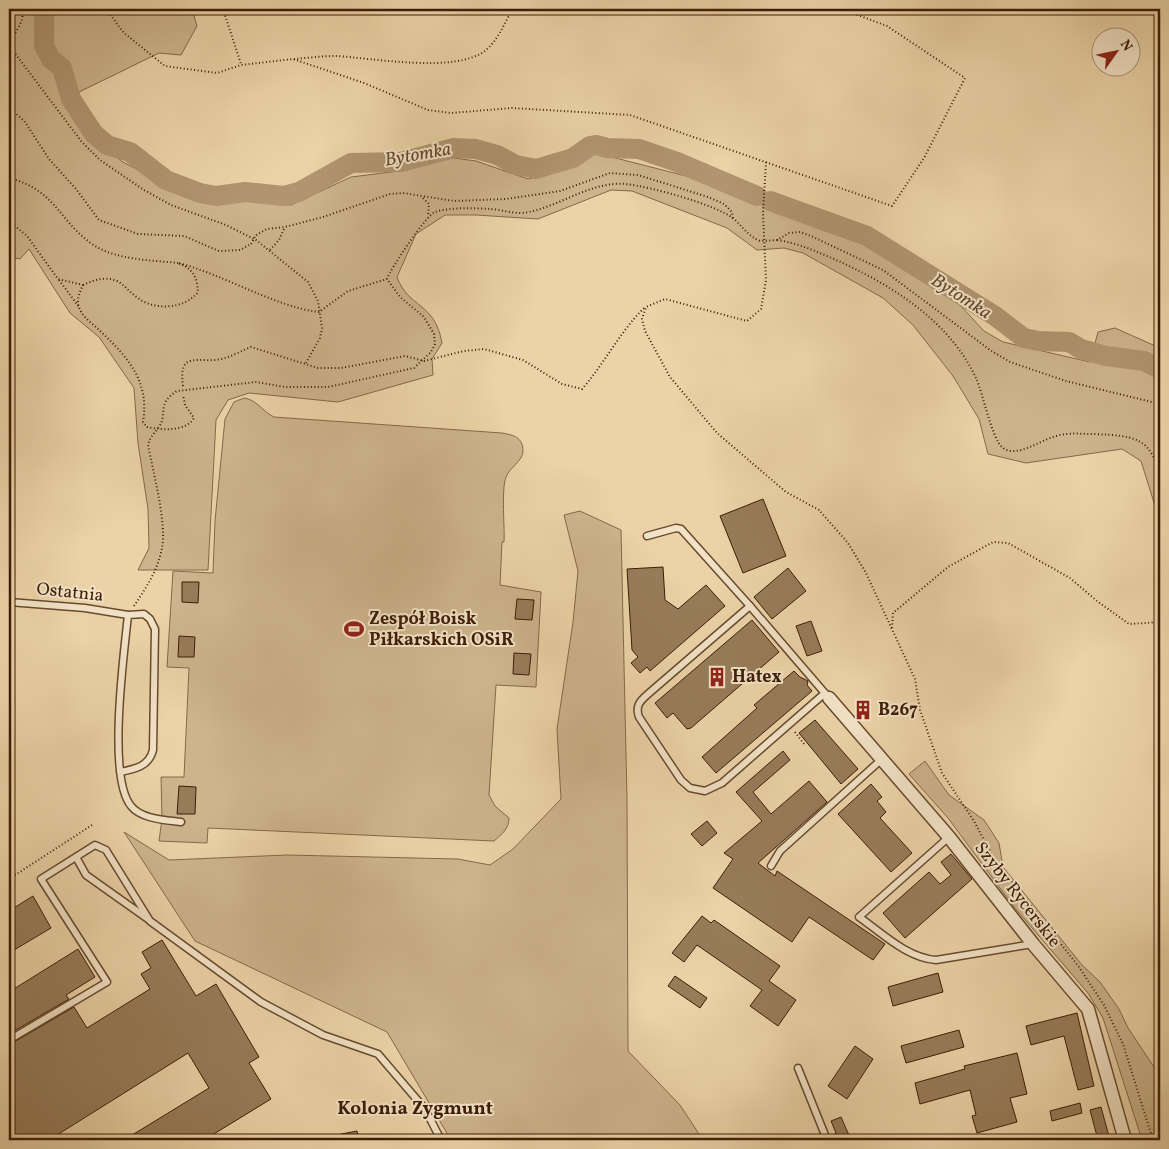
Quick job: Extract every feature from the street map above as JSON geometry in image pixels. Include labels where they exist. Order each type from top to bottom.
[{"type":"street","name":"Szyby Rycerskie","points":[[827,696],[949,837],[1033,944],[1088,1009],[1125,1140]]},
{"type":"lane","points":[[647,536],[681,528],[750,606],[827,696],[713,789],[695,790],[681,780],[639,717],[637,705],[750,606]]},
{"type":"lane","name":"Ostatnia","points":[[9,602],[85,608],[128,615],[144,614],[150,619],[154,629],[151,759],[146,764],[120,772]]},
{"type":"lane","points":[[128,615],[119,706],[120,772],[126,797],[140,814],[181,822]]},
{"type":"lane","points":[[771,866],[780,851],[882,759]]},
{"type":"lane","points":[[949,837],[859,917],[906,950],[926,959],[936,960],[1033,944]]},
{"type":"lane","points":[[9,1040],[107,982],[41,879],[95,845],[106,850],[150,921]]},
{"type":"lane","points":[[76,857],[86,875],[261,1002],[323,1035],[378,1054],[425,1109],[441,1140]]},
{"type":"lane","points":[[798,1068],[827,1140]]},
{"type":"path","points":[[22,9],[23,19],[10,42],[11,48],[91,152],[144,190],[171,205],[226,225],[256,240],[308,282],[315,291],[322,328],[320,338],[306,363]]},
{"type":"path","points":[[106,9],[124,33],[165,66],[217,73],[241,65],[333,56],[439,63],[458,62],[484,51],[497,39],[513,9]]},
{"type":"path","points":[[223,9],[241,65]]},
{"type":"path","points":[[293,59],[364,83],[428,110],[451,113],[512,108],[630,115],[892,206],[924,158],[965,78],[887,26],[842,9]]},
{"type":"path","points":[[9,107],[25,122],[49,159],[76,189],[99,220],[138,234],[184,236],[219,251],[240,250],[251,244],[256,235],[267,229],[285,227],[390,194],[478,201],[535,196],[560,191],[597,176],[621,173],[638,175],[716,200],[728,208],[734,219],[753,238],[766,242],[777,240],[795,242],[861,271],[885,284],[937,323],[958,349],[976,378],[996,439],[1004,449],[1010,451],[1025,449],[1062,434],[1123,435],[1148,446],[1158,466],[1160,481]]},
{"type":"path","points":[[128,615],[151,581],[162,547],[163,532],[148,445],[150,436],[158,428],[162,408],[167,397],[177,391],[256,382],[285,387],[328,387],[401,372],[414,368],[424,361],[464,351],[484,349],[523,360],[562,384],[582,389],[596,374],[613,345],[646,307],[665,299],[747,321],[762,309],[766,280],[766,242],[763,213],[766,162]]},
{"type":"path","points":[[9,178],[37,189],[51,200],[85,238],[103,250],[122,256],[178,262],[200,268],[283,302],[319,312]]},
{"type":"path","points":[[424,361],[435,344],[434,334],[424,317],[400,297],[387,279],[389,271],[401,257],[428,216],[435,212],[491,209],[527,212],[585,191],[607,185],[626,184],[680,196],[734,219]]},
{"type":"path","points":[[421,196],[428,204],[428,216]]},
{"type":"path","points":[[9,222],[28,236],[86,319],[121,350],[130,361],[145,399],[144,422],[147,426],[175,428],[192,421],[194,418],[185,405],[183,395]]},
{"type":"path","points":[[270,250],[279,240],[285,227]]},
{"type":"path","points":[[777,240],[789,233],[800,232],[883,270],[990,350],[1010,362],[1066,381],[1160,404]]},
{"type":"path","points":[[58,279],[83,285],[104,278],[116,281],[147,304],[173,306],[194,298],[198,292],[195,274],[188,267],[178,262]]},
{"type":"path","points":[[319,312],[348,291],[387,279]]},
{"type":"path","points":[[78,307],[78,296],[83,285]]},
{"type":"path","points":[[646,307],[642,319],[645,331],[670,377],[717,433],[786,492],[819,510],[848,543],[866,574],[915,679],[920,710],[942,773],[974,821],[994,859],[1079,967],[1104,1005],[1124,1044],[1153,1140]]},
{"type":"path","points":[[183,386],[182,370],[186,362],[192,359],[220,360],[251,347],[318,368],[341,368],[405,356],[424,361]]},
{"type":"path","points":[[891,631],[893,613],[916,592],[948,567],[993,542],[1008,543],[1070,578],[1097,602],[1129,624],[1160,622]]},
{"type":"path","points":[[792,728],[804,744]]},
{"type":"path","points":[[9,879],[92,824]]},
{"type":"shaded area","points":[[9,9],[41,9],[40,48],[48,61],[59,70],[63,89],[76,113],[77,120],[89,136],[123,162],[174,189],[206,202],[238,200],[291,205],[351,177],[407,170],[447,157],[476,161],[528,179],[574,167],[596,153],[690,177],[865,241],[959,304],[984,331],[1003,342],[1090,362],[1098,332],[1115,328],[1160,348],[1160,513],[1156,509],[1141,461],[1122,449],[1026,463],[988,454],[979,419],[953,376],[913,325],[883,298],[803,253],[784,248],[757,250],[727,228],[632,191],[611,190],[538,219],[445,215],[416,234],[397,277],[408,295],[428,312],[439,330],[442,343],[432,359],[433,375],[338,402],[249,393],[228,400],[216,420],[208,570],[138,570],[149,548],[148,509],[138,443],[134,388],[99,337],[70,313],[29,249],[20,259],[9,257]]},
{"type":"shaded area","points":[[49,9],[192,9],[197,26],[181,55],[159,53],[77,93],[68,80],[62,63],[48,45]]},
{"type":"shaded area","name":"Zespół Boisk Piłkarskich OSiR","points":[[244,398],[256,403],[274,417],[502,433],[517,438],[523,446],[522,455],[506,477],[505,483],[503,500],[504,542],[502,542],[500,585],[541,592],[536,687],[496,685],[489,795],[495,806],[509,818],[509,822],[502,834],[494,841],[208,828],[207,843],[159,841],[162,819],[161,777],[184,777],[189,668],[167,667],[173,571],[213,573],[215,521],[225,419],[234,402]]},
{"type":"shaded area","points":[[580,511],[621,530],[627,799],[628,1051],[680,1105],[703,1140],[451,1140],[387,1032],[195,941],[124,832],[169,860],[287,855],[458,859],[490,865],[513,849],[561,799],[557,729],[573,622],[578,571],[564,515]]},
{"type":"shaded area","points":[[925,761],[949,795],[984,820],[999,843],[1003,867],[1082,965],[1100,982],[1119,1009],[1128,1028],[1160,1076],[1160,1132],[1157,1140],[1142,1140],[1103,1018],[1088,993],[1014,907],[948,818],[909,774]]},
{"type":"building","points":[[763,499],[786,556],[743,573],[720,516]]},
{"type":"building","points":[[663,567],[665,600],[678,609],[706,585],[725,606],[650,671],[647,667],[640,673],[631,663],[638,657],[632,650],[627,569]]},
{"type":"building","points":[[788,568],[806,591],[772,619],[754,597]]},
{"type":"building","points":[[182,582],[199,582],[198,603],[182,602]]},
{"type":"building","points":[[517,599],[534,600],[532,620],[515,619]]},
{"type":"building","name":"Hatex","points":[[752,620],[779,652],[691,728],[687,729],[673,713],[667,718],[655,703]]},
{"type":"building","points":[[811,621],[822,651],[807,656],[796,626]]},
{"type":"building","points":[[179,636],[195,637],[194,657],[178,657]]},
{"type":"building","points":[[514,653],[531,654],[529,675],[513,674]]},
{"type":"building","points":[[794,671],[808,681],[807,685],[812,691],[716,773],[702,757],[757,708],[754,705]]},
{"type":"building","points":[[815,720],[858,769],[841,784],[799,733]]},
{"type":"building","points":[[783,751],[790,760],[753,792],[771,814],[809,781],[827,802],[758,863],[775,876],[777,871],[885,944],[873,960],[809,917],[792,942],[713,888],[733,859],[724,853],[762,821],[736,792]]},
{"type":"building","points":[[871,784],[882,797],[877,801],[886,812],[880,818],[912,853],[891,872],[838,814]]},
{"type":"building","points":[[179,786],[196,787],[195,814],[177,814]]},
{"type":"building","points":[[707,821],[717,833],[702,846],[691,834]]},
{"type":"building","points":[[951,854],[972,879],[905,938],[883,913],[929,872],[940,884],[951,875],[941,862]]},
{"type":"building","points":[[33,896],[51,928],[9,953],[9,911]]},
{"type":"building","points":[[702,916],[711,923],[714,920],[780,966],[769,981],[796,1000],[778,1026],[750,1006],[762,990],[697,945],[684,962],[672,953]]},
{"type":"building","points":[[162,940],[196,996],[216,984],[259,1057],[249,1063],[271,1099],[204,1140],[124,1140],[209,1088],[188,1053],[49,1140],[9,1140],[9,1045],[74,1007],[87,1028],[150,989],[141,974],[151,968],[142,952]]},
{"type":"building","points":[[78,949],[95,977],[66,995],[69,999],[9,1034],[9,992]]},
{"type":"building","points":[[938,973],[943,992],[893,1006],[888,987]]},
{"type":"building","points":[[675,976],[707,998],[700,1008],[668,986]]},
{"type":"building","points":[[1077,1013],[1094,1086],[1078,1090],[1064,1036],[1031,1045],[1026,1026]]},
{"type":"building","points":[[959,1030],[964,1047],[906,1063],[901,1046]]},
{"type":"building","points":[[855,1046],[873,1059],[847,1099],[828,1086]]},
{"type":"building","points":[[1017,1053],[1027,1094],[1010,1098],[1017,1122],[977,1133],[972,1116],[976,1115],[970,1090],[920,1104],[915,1083],[965,1069],[964,1066]]},
{"type":"building","points":[[1080,1103],[1082,1113],[1052,1121],[1050,1111]]},
{"type":"building","points":[[1101,1107],[1110,1140],[1098,1140],[1090,1110]]},
{"type":"building","points":[[841,1117],[851,1140],[832,1140],[831,1136],[836,1133],[831,1121]]},
{"type":"building","points":[[357,1131],[359,1140],[332,1140],[331,1136]]},
{"type":"waterway","name":"Bytomka","points":[[44,9],[44,46],[51,59],[62,68],[71,99],[94,134],[107,145],[130,152],[166,180],[200,193],[216,196],[245,192],[284,196],[299,192],[351,163],[401,162],[454,148],[476,149],[497,155],[516,165],[536,169],[573,158],[590,146],[596,145],[607,148],[639,149],[677,162],[757,196]]},
{"type":"waterway","name":"Bytomka","points":[[770,201],[867,236],[995,316],[1024,338],[1038,341],[1069,342],[1081,349],[1106,356],[1144,361],[1160,369]]},
{"type":"place","name":"Zespół Boisk Piłkarskich OSiR","points":[[354,629]]},
{"type":"place","name":"Hatex","points":[[717,677]]},
{"type":"place","name":"B267","points":[[863,710]]},
{"type":"district","name":"Kolonia Zygmunt","points":[[415,1109]]}]
